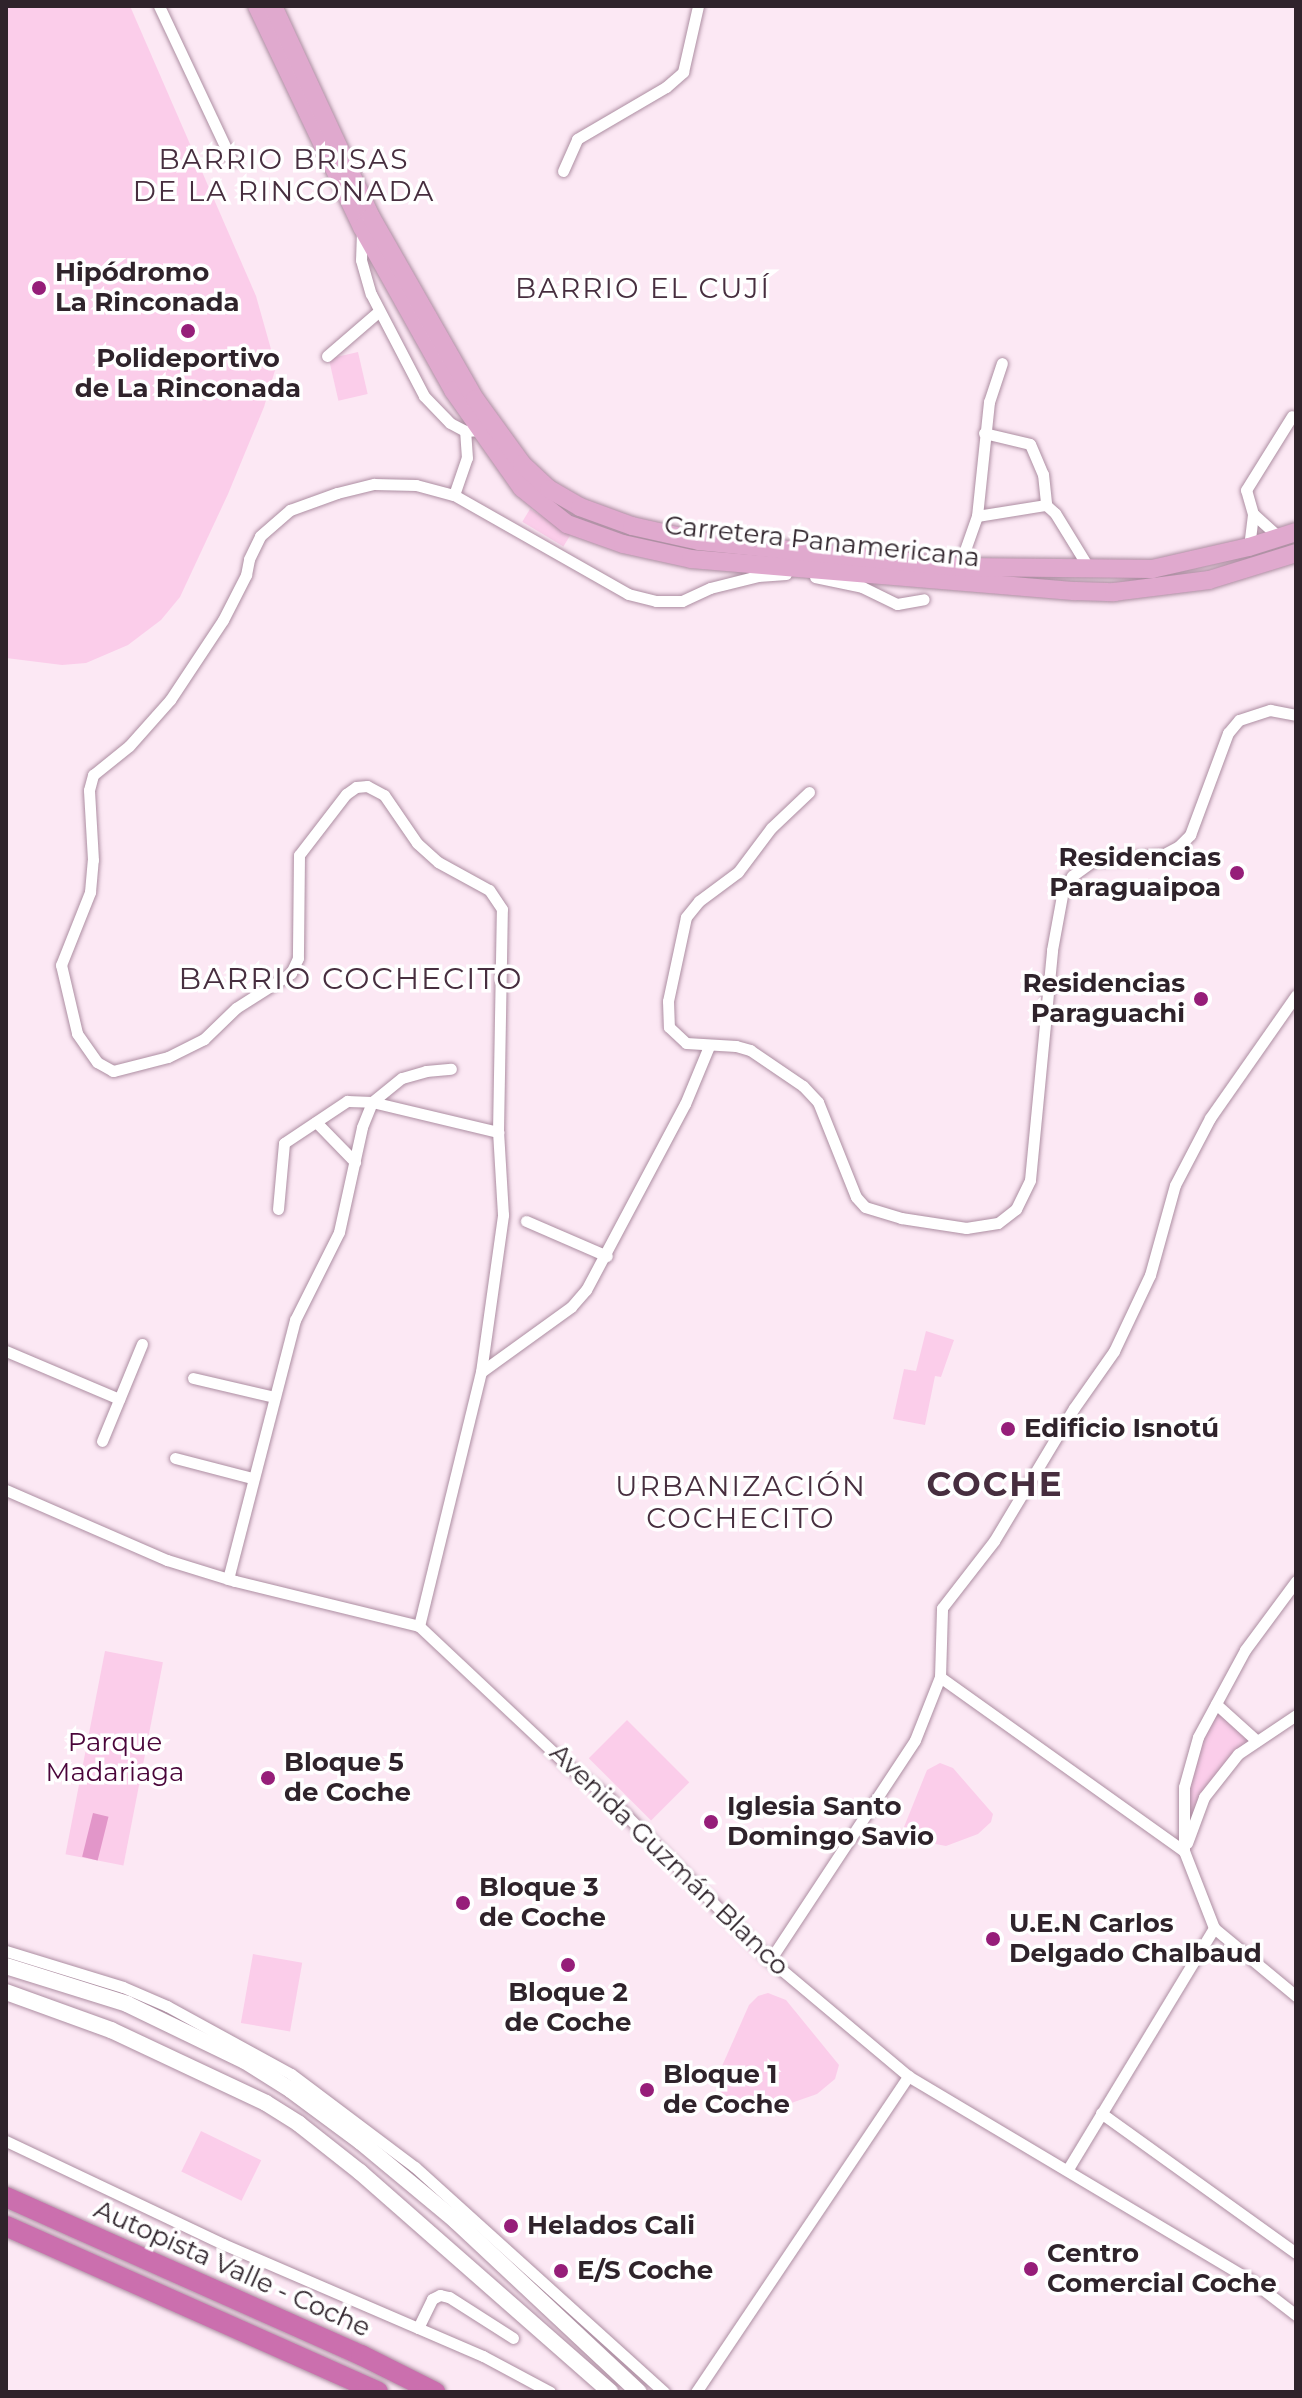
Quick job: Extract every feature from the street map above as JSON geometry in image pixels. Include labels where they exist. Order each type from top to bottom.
[{"type":"highway","name":"Autopista Valle - Coche","points":[[6,2197],[361,2355],[435,2392]]},
{"type":"highway","name":"Autopista Valle - Coche","points":[[6,2226],[378,2392]]},
{"type":"main road","name":"Carretera Panamericana","points":[[257,6],[362,227],[472,430],[536,501],[560,520],[588,532],[691,559],[863,581],[1114,592],[1209,580],[1296,553]]},
{"type":"main road","name":"Carretera Panamericana","points":[[273,6],[371,217],[475,399],[522,464],[549,489],[580,507],[621,522],[699,541],[959,567],[1090,571],[1152,569],[1288,535]]},
{"type":"main road","points":[[6,1966],[127,2004],[206,2040],[291,2090],[384,2160],[456,2221],[639,2392]]},
{"type":"main road","points":[[6,1992],[111,2030],[266,2103],[299,2124],[360,2172],[610,2392]]},
{"type":"street","points":[[159,6],[232,161]]},
{"type":"street","points":[[563,171],[577,139],[666,87],[683,72],[698,6]]},
{"type":"street","points":[[362,227],[361,260],[378,312],[424,396],[450,423],[472,430],[467,458],[454,495]]},
{"type":"street","points":[[327,356],[378,312]]},
{"type":"street","points":[[959,567],[977,516],[989,402],[1002,363]]},
{"type":"street","points":[[1249,547],[1253,514],[1246,490],[1292,416]]},
{"type":"street","points":[[984,433],[1030,444],[1037,454],[1043,474],[1046,505],[1055,513],[1090,571]]},
{"type":"street","points":[[419,1626],[481,1372],[503,1215],[498,1132],[502,909],[489,890],[438,862],[417,843],[376,789],[356,787],[346,794],[299,855],[298,958],[291,973],[236,1008],[204,1039],[168,1057],[113,1071],[104,1068],[77,1033],[61,965],[90,892],[89,790],[93,775],[129,746],[170,700],[223,620],[260,536],[290,510],[310,501],[374,484],[416,485],[454,495],[628,594],[656,601],[682,601],[710,588],[779,574],[863,581],[897,604],[924,599]]},
{"type":"street","points":[[977,516],[1046,505]]},
{"type":"street","points":[[1253,514],[1288,535]]},
{"type":"street","points":[[809,792],[771,828],[738,872],[692,908],[681,928],[667,1021],[678,1039],[750,1050],[803,1086],[818,1102],[856,1197],[865,1207],[901,1218],[966,1228],[998,1223],[1016,1209],[1030,1180],[1052,950],[1063,890],[1072,876],[1093,861],[1164,854],[1179,846],[1190,835],[1228,733],[1239,720],[1270,710],[1296,715]]},
{"type":"street","points":[[770,1960],[915,1740],[940,1677],[942,1608],[994,1541],[1074,1408],[1114,1351],[1150,1275],[1175,1185],[1210,1118],[1296,995]]},
{"type":"street","points":[[481,1372],[571,1307],[607,1256],[685,1104],[709,1046]]},
{"type":"street","points":[[228,1579],[295,1320],[339,1232],[372,1102],[402,1078],[426,1071],[451,1069]]},
{"type":"street","points":[[278,1209],[282,1146],[347,1101],[372,1102],[498,1132]]},
{"type":"street","points":[[316,1122],[355,1162]]},
{"type":"street","points":[[526,1221],[607,1256]]},
{"type":"street","points":[[102,1441],[142,1344]]},
{"type":"street","points":[[6,1351],[119,1399]]},
{"type":"street","points":[[193,1378],[274,1397]]},
{"type":"street","points":[[175,1458],[252,1478]]},
{"type":"street","name":"Avenida Guzmán Blanco","points":[[6,1490],[167,1560],[228,1579],[419,1626],[568,1766],[608,1797],[770,1960],[908,2076],[1252,2281],[1294,2311]]},
{"type":"street","points":[[1296,1581],[1245,1650],[1198,1737],[1184,1787],[1184,1851],[1214,1928],[1296,1996]]},
{"type":"street","points":[[940,1677],[1184,1851]]},
{"type":"street","points":[[1216,1704],[1257,1741]]},
{"type":"street","points":[[1184,1851],[1204,1797],[1238,1754],[1296,1715]]},
{"type":"street","points":[[1068,2169],[1214,1928]]},
{"type":"street","points":[[6,1951],[123,1987],[214,2029],[291,2074],[415,2167],[664,2392]]},
{"type":"street","points":[[696,2392],[908,2076]]},
{"type":"street","points":[[1101,2113],[1296,2253]]},
{"type":"street","points":[[6,2141],[223,2244],[483,2356],[550,2392]]},
{"type":"street","points":[[418,2328],[432,2299],[440,2295],[449,2297],[513,2338]]},
{"type":"green space","name":"Polideportivo de La Rinconada","points":[[6,6],[130,6],[256,296],[276,367],[264,407],[228,494],[180,597],[161,620],[128,645],[86,663],[62,665],[6,658]]},
{"type":"green space","points":[[358,352],[368,394],[338,401],[329,359]]},
{"type":"green space","points":[[530,509],[571,534],[563,547],[522,522]]},
{"type":"green space","points":[[926,1331],[954,1340],[941,1377],[935,1376],[925,1425],[893,1419],[904,1369],[916,1371]]},
{"type":"green space","name":"Parque Madariaga","points":[[105,1651],[163,1662],[123,1865],[66,1854]]},
{"type":"green space","points":[[1217,1707],[1253,1740],[1201,1795],[1186,1844],[1187,1788],[1200,1738]]},
{"type":"green space","points":[[627,1720],[689,1782],[651,1820],[589,1758]]},
{"type":"green space","points":[[940,1763],[953,1768],[993,1814],[991,1822],[978,1834],[946,1846],[914,1840],[904,1827],[927,1770]]},
{"type":"green space","points":[[253,1954],[302,1963],[290,2032],[241,2023]]},
{"type":"green space","points":[[768,1993],[786,2000],[839,2065],[835,2079],[817,2094],[777,2108],[737,2102],[721,2093],[715,2082],[749,2005],[758,1996]]},
{"type":"green space","points":[[201,2131],[261,2160],[241,2201],[181,2171]]},
{"type":"shaded area","points":[[93,1813],[109,1817],[98,1861],[82,1857]]},
{"type":"place","name":"Hipódromo La Rinconada","points":[[39,288]]},
{"type":"place","name":"Polideportivo de La Rinconada","points":[[188,331]]},
{"type":"place","name":"Residencias Paraguaipoa","points":[[1237,873]]},
{"type":"place","name":"Residencias Paraguachi","points":[[1201,999]]},
{"type":"place","name":"Edificio Isnotú","points":[[1008,1429]]},
{"type":"place","name":"Bloque 5 de Coche","points":[[268,1778]]},
{"type":"place","name":"Iglesia Santo Domingo Savio","points":[[711,1822]]},
{"type":"place","name":"Bloque 3 de Coche","points":[[463,1903]]},
{"type":"place","name":"U.E.N Carlos Delgado Chalbaud","points":[[993,1939]]},
{"type":"place","name":"Bloque 2 de Coche","points":[[568,1965]]},
{"type":"place","name":"Bloque 1 de Coche","points":[[647,2090]]},
{"type":"place","name":"Helados Cali","points":[[511,2226]]},
{"type":"place","name":"Centro Comercial Coche","points":[[1031,2269]]},
{"type":"place","name":"E/S Coche","points":[[561,2271]]},
{"type":"district","name":"BARRIO BRISAS DE LA RINCONADA","points":[[284,175]]},
{"type":"district","name":"BARRIO EL CUJÍ","points":[[643,288]]},
{"type":"district","name":"BARRIO COCHECITO","points":[[351,979]]},
{"type":"district","name":"COCHE","points":[[995,1485]]},
{"type":"district","name":"URBANIZACIÓN COCHECITO","points":[[741,1502]]}]
